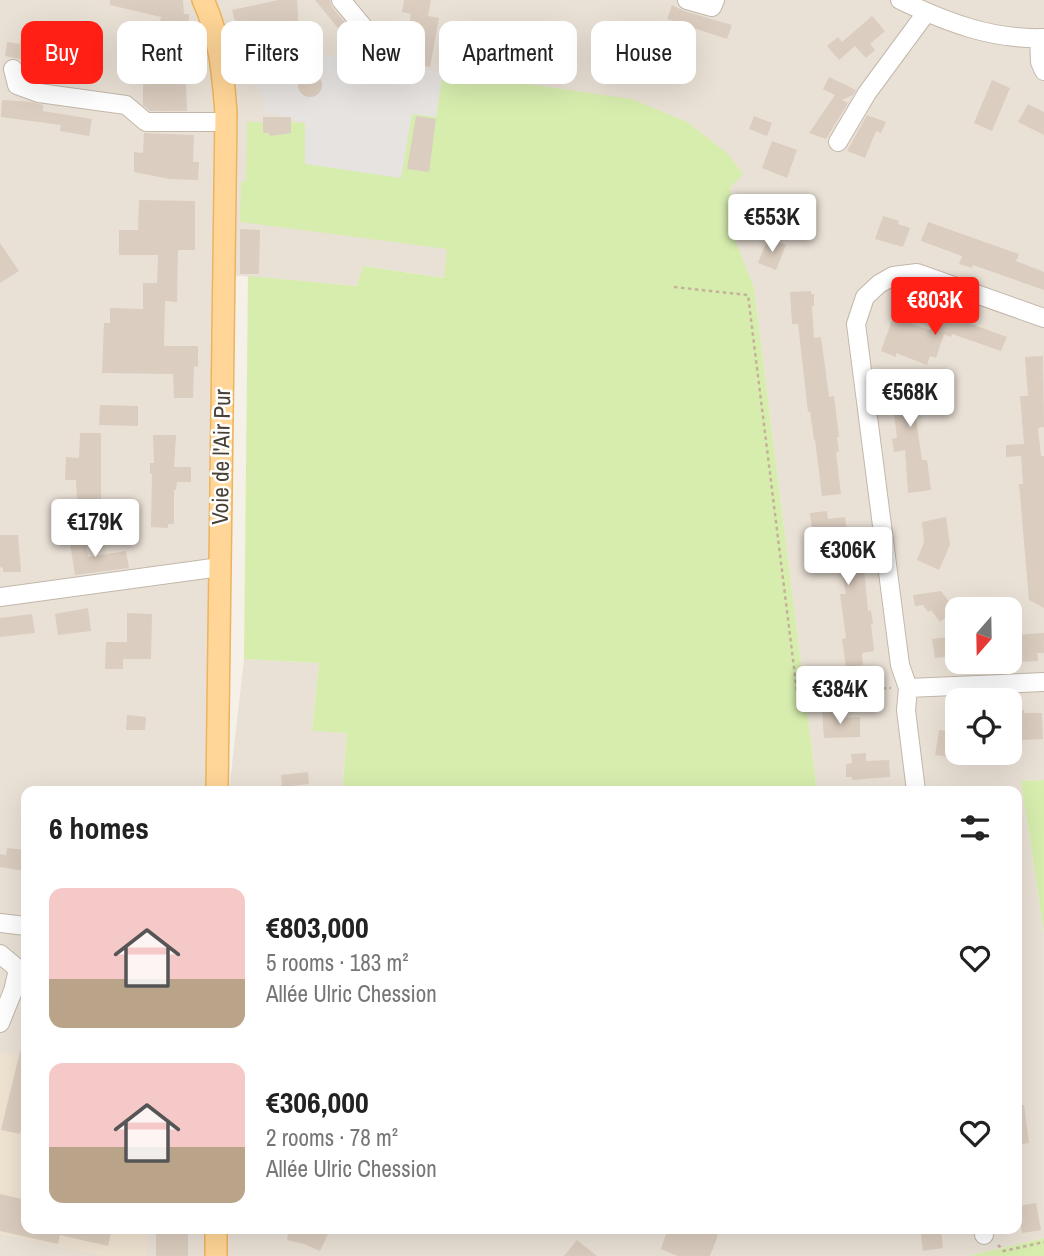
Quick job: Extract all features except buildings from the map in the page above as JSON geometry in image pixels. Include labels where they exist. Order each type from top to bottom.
[{"type":"main road","name":"Voie de l'Air Pur","points":[[204,0],[220,52],[226,118],[217,786]]},
{"type":"main road","points":[[216,1234],[216,1256]]},
{"type":"street","points":[[341,0],[358,21]]},
{"type":"street","points":[[687,0],[712,7],[715,0]]},
{"type":"street","points":[[900,0],[958,25],[991,34],[1042,38],[1040,62],[1044,71]]},
{"type":"street","points":[[838,142],[867,93],[926,13]]},
{"type":"street","points":[[13,69],[17,85],[39,93],[127,105],[146,122],[226,118]]},
{"type":"street","points":[[915,786],[906,710],[908,688],[900,665],[856,324],[865,298],[879,284],[893,276],[917,273],[1044,318]]},
{"type":"street","points":[[0,597],[220,567]]},
{"type":"street","points":[[908,688],[1044,681]]},
{"type":"street","points":[[0,923],[21,925]]},
{"type":"street","points":[[0,954],[18,969],[13,991],[0,1023]]},
{"type":"path","points":[[674,287],[748,295],[797,692],[908,688]]},
{"type":"path","points":[[986,1234],[1004,1251],[1044,1241]]},
{"type":"shaded area","points":[[0,0],[1044,0],[1044,780],[1021,781],[1022,786],[816,786],[754,288],[448,249],[445,278],[363,266],[358,286],[218,274],[214,786],[21,786],[21,927],[0,925]]},
{"type":"shaded area","points":[[323,55],[337,57],[337,84],[425,84],[425,69],[439,71],[439,84],[441,84],[436,117],[412,114],[401,178],[305,164],[305,123],[264,111],[262,93],[254,84],[323,84]]},
{"type":"shaded area","points":[[244,659],[319,663],[312,730],[347,733],[342,786],[230,786]]},
{"type":"shaded area","points":[[1022,788],[1044,933],[1044,1238],[968,1256],[226,1256],[226,1234],[1022,1234]]},
{"type":"shaded area","points":[[0,931],[21,933],[21,1234],[205,1234],[205,1256],[0,1256]]},
{"type":"shaded area","points":[[0,1052],[21,1057],[21,1234],[148,1234],[147,1256],[103,1256],[0,1234]]},
{"type":"green space","points":[[441,84],[527,84],[632,99],[687,122],[727,153],[743,174],[730,188],[734,237],[754,288],[816,786],[342,786],[347,733],[312,731],[319,663],[244,659],[248,276],[357,286],[363,266],[444,278],[447,249],[240,222],[241,182],[246,181],[247,122],[263,122],[263,133],[269,133],[270,136],[291,133],[291,122],[305,123],[305,164],[412,113],[436,116]]},
{"type":"green space","points":[[1044,780],[1044,933],[1022,786],[1021,781]]},
{"type":"green space","points":[[1044,1238],[1044,1256],[968,1256]]}]
